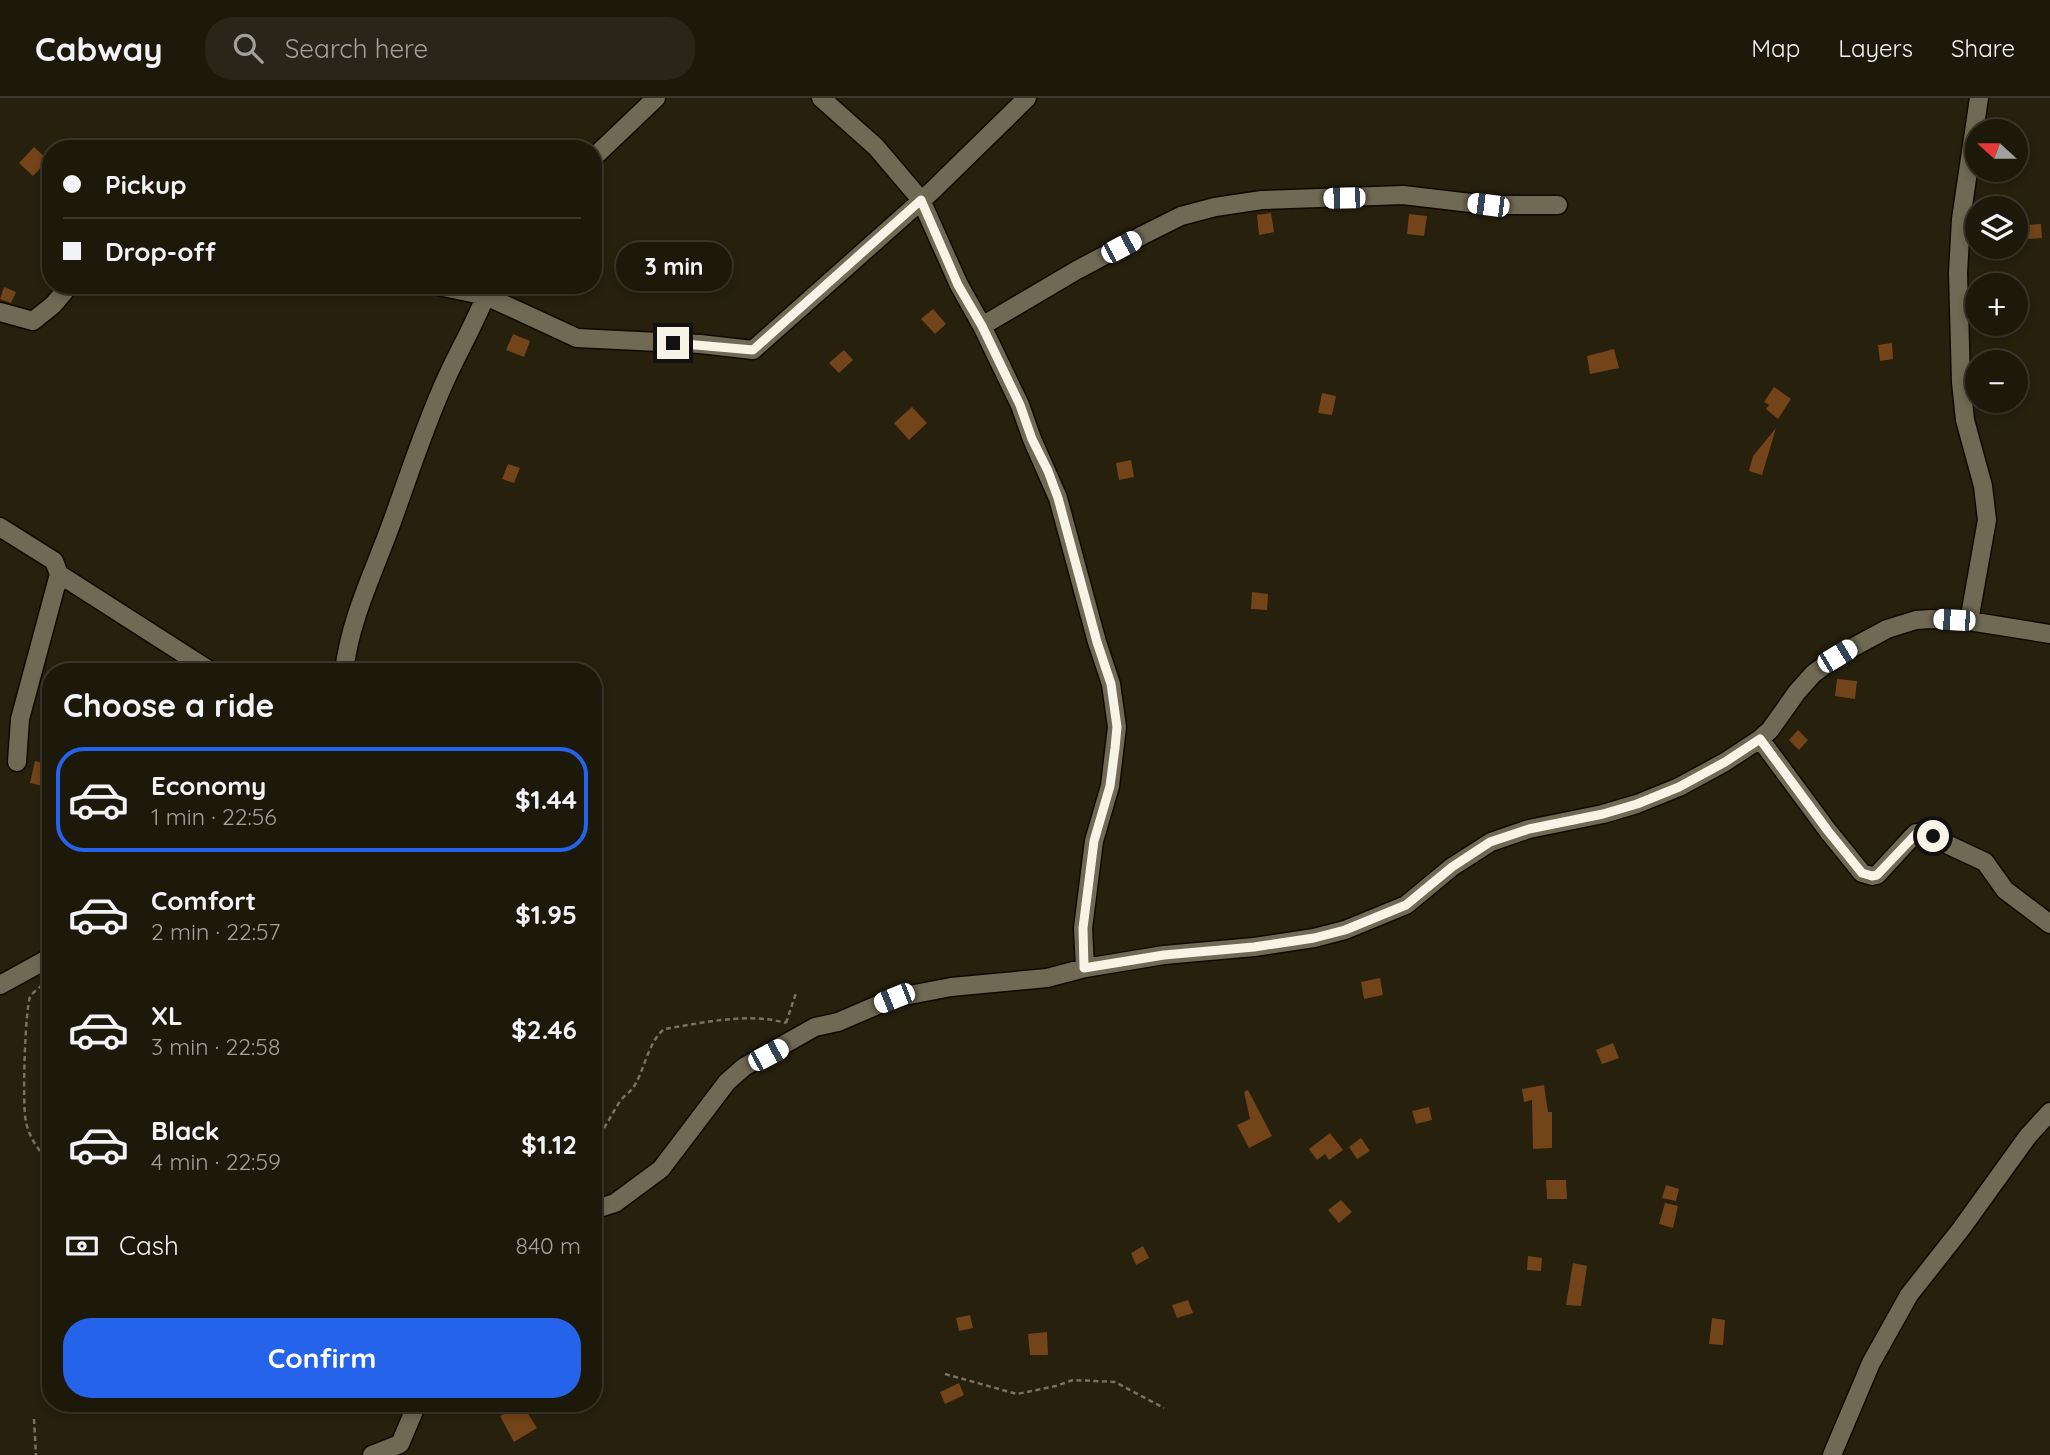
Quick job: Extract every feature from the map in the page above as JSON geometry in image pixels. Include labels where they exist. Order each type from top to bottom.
[{"type":"street","points":[[602,149],[656,98]]},
{"type":"street","points":[[821,98],[876,147],[921,200],[958,285],[982,326],[1020,405],[1058,498],[1111,684],[1115,708],[1115,748],[1110,786],[1094,841],[1083,928],[1084,968]]},
{"type":"street","points":[[494,294],[577,338],[700,344],[753,350],[966,159],[1027,98]]},
{"type":"street","points":[[1969,621],[1987,520],[1983,486],[1965,420],[1961,382],[1958,273],[1961,219],[1979,98]]},
{"type":"street","points":[[982,326],[1143,235],[1181,216],[1215,207],[1262,200],[1403,195],[1488,205],[1558,205]]},
{"type":"street","points":[[0,312],[33,321],[62,294]]},
{"type":"street","points":[[346,663],[352,632],[370,575],[417,451],[445,381],[487,294]]},
{"type":"street","points":[[0,527],[54,561],[59,574],[20,719],[17,762]]},
{"type":"street","points":[[59,574],[198,663]]},
{"type":"street","points":[[602,1207],[615,1203],[661,1169],[727,1082],[744,1067],[815,1027],[838,1022],[894,998],[951,987],[1047,978],[1084,968],[1164,955],[1254,947],[1314,938],[1345,930],[1406,905],[1452,867],[1490,842],[1529,829],[1637,804],[1679,787],[1714,768],[1770,730],[1813,674],[1866,639],[1887,629],[1916,620],[1969,621],[2050,634]]},
{"type":"street","points":[[1760,739],[1862,873],[1877,875],[1912,837],[1923,833],[1985,862],[2005,890],[2050,924]]},
{"type":"street","points":[[0,985],[42,962]]},
{"type":"street","points":[[1832,1455],[1871,1363],[1909,1295],[2028,1136],[2050,1112]]},
{"type":"street","points":[[372,1455],[405,1449],[415,1412]]},
{"type":"path","points":[[42,985],[31,995],[27,1015],[25,1074],[26,1121],[42,1155]]},
{"type":"path","points":[[792,1042],[786,1023],[796,993]]},
{"type":"path","points":[[602,1133],[621,1100],[634,1087],[648,1053],[658,1034],[664,1029],[720,1021],[770,1018],[786,1023]]},
{"type":"path","points":[[945,1374],[1017,1394],[1073,1380],[1115,1382],[1164,1408]]},
{"type":"path","points":[[34,1419],[36,1455]]},
{"type":"building","points":[[34,147],[42,154],[42,166],[33,176],[19,163]]},
{"type":"building","points":[[1271,213],[1274,232],[1259,235],[1257,215]]},
{"type":"building","points":[[1409,214],[1427,216],[1424,236],[1407,234]]},
{"type":"building","points":[[2041,224],[2042,238],[2028,239],[2028,225]]},
{"type":"building","points":[[4,287],[16,292],[11,303],[0,299]]},
{"type":"building","points":[[933,309],[946,324],[935,334],[921,319]]},
{"type":"building","points":[[513,334],[530,341],[524,357],[506,350]]},
{"type":"building","points":[[1892,343],[1893,359],[1880,361],[1878,345]]},
{"type":"building","points":[[1614,349],[1619,368],[1590,374],[1587,356]]},
{"type":"building","points":[[844,350],[853,360],[839,373],[829,363]]},
{"type":"building","points":[[1774,387],[1791,399],[1778,419],[1766,409],[1769,405],[1764,402]]},
{"type":"building","points":[[1322,393],[1336,396],[1332,415],[1318,413]]},
{"type":"building","points":[[912,407],[927,423],[909,440],[894,423]]},
{"type":"building","points":[[1776,428],[1762,475],[1749,471],[1753,456]]},
{"type":"building","points":[[1131,460],[1134,477],[1119,480],[1116,463]]},
{"type":"building","points":[[508,464],[520,468],[514,483],[502,479]]},
{"type":"building","points":[[1252,592],[1268,594],[1267,610],[1251,609]]},
{"type":"building","points":[[1837,679],[1857,681],[1855,699],[1835,696]]},
{"type":"building","points":[[1798,730],[1808,740],[1799,750],[1789,740]]},
{"type":"building","points":[[35,761],[42,763],[42,786],[30,783]]},
{"type":"building","points":[[1380,978],[1383,995],[1364,999],[1361,982]]},
{"type":"building","points":[[1613,1043],[1619,1058],[1602,1064],[1596,1050]]},
{"type":"building","points":[[1544,1085],[1548,1112],[1552,1112],[1552,1148],[1533,1149],[1532,1100],[1524,1102],[1522,1089]]},
{"type":"building","points":[[1248,1090],[1272,1136],[1249,1148],[1237,1125],[1250,1119],[1244,1092]]},
{"type":"building","points":[[1429,1107],[1432,1120],[1416,1124],[1412,1111]]},
{"type":"building","points":[[1330,1133],[1343,1150],[1329,1160],[1325,1154],[1317,1160],[1309,1149]]},
{"type":"building","points":[[1361,1138],[1370,1151],[1357,1159],[1349,1147]]},
{"type":"building","points":[[1546,1180],[1566,1180],[1567,1199],[1547,1199]]},
{"type":"building","points":[[1666,1185],[1679,1189],[1676,1201],[1662,1198]]},
{"type":"building","points":[[1341,1200],[1352,1212],[1339,1223],[1328,1210]]},
{"type":"building","points":[[1665,1203],[1678,1206],[1673,1228],[1659,1224]]},
{"type":"building","points":[[1143,1246],[1149,1258],[1136,1265],[1131,1253]]},
{"type":"building","points":[[1528,1256],[1542,1258],[1541,1271],[1527,1270]]},
{"type":"building","points":[[1573,1263],[1587,1266],[1581,1306],[1566,1305]]},
{"type":"building","points":[[1188,1300],[1193,1313],[1177,1318],[1172,1305]]},
{"type":"building","points":[[970,1315],[973,1328],[959,1331],[956,1318]]},
{"type":"building","points":[[1712,1318],[1725,1320],[1723,1345],[1709,1344]]},
{"type":"building","points":[[1047,1332],[1048,1355],[1030,1355],[1028,1334]]},
{"type":"building","points":[[959,1383],[964,1395],[945,1404],[940,1392]]},
{"type":"building","points":[[507,1412],[527,1412],[537,1428],[514,1442],[500,1416]]},
{"type":"route","points":[[673,343],[753,350],[921,200],[958,285],[982,326],[1020,405],[1032,439],[1048,471],[1111,684],[1117,727],[1110,786],[1094,841],[1083,928],[1084,968],[1164,955],[1254,947],[1314,938],[1345,930],[1406,905],[1452,867],[1490,842],[1542,825],[1603,814],[1637,804],[1679,787],[1760,739],[1862,873],[1877,875],[1919,832],[1933,836]]}]
